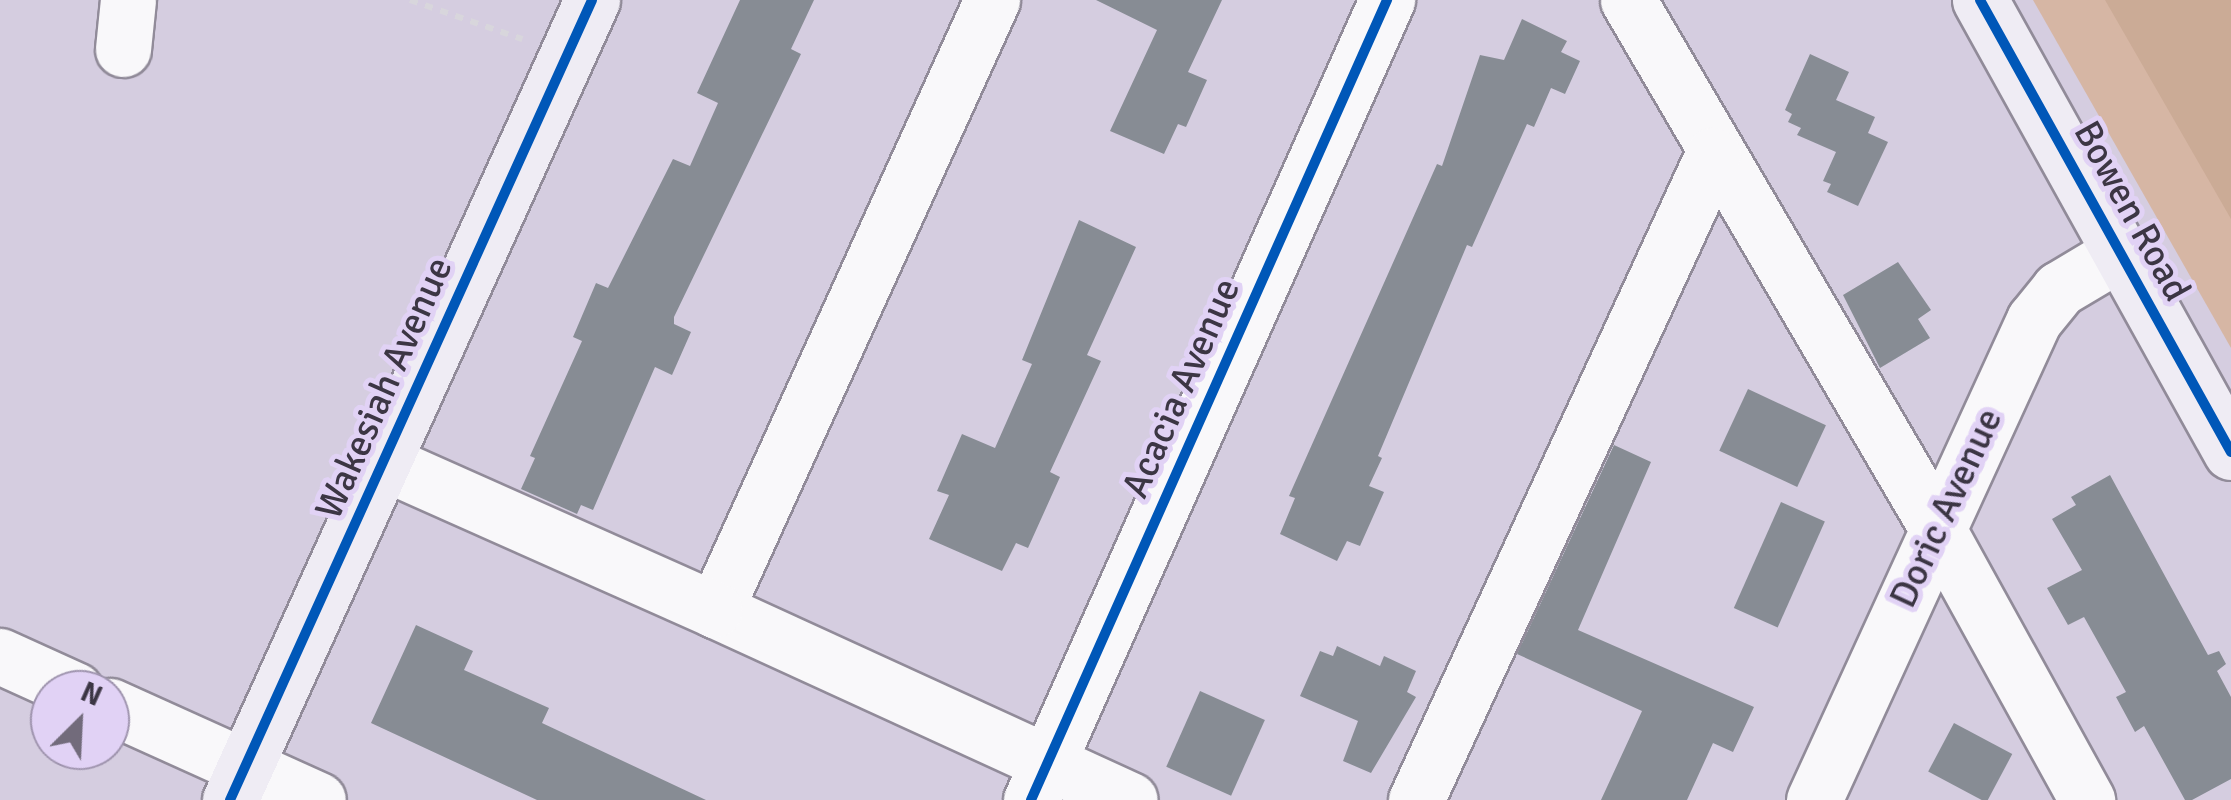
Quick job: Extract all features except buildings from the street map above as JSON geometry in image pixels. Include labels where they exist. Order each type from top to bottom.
[{"type":"main road","name":"Wakesiah Avenue","points":[[238,783],[592,0]]},
{"type":"main road","name":"Bowen Road","points":[[1980,0],[2231,452]]},
{"type":"street","points":[[715,610],[992,0]]},
{"type":"street","name":"Acacia Avenue","points":[[1039,781],[1386,0]]},
{"type":"street","points":[[1628,0],[1712,155],[1936,526],[2087,800]]},
{"type":"street","points":[[1416,800],[1712,155]]},
{"type":"street","name":"Doric Avenue","points":[[1814,800],[1936,526],[2044,304],[2121,252]]},
{"type":"street","points":[[383,462],[715,610],[1039,781],[1130,800]]},
{"type":"street","points":[[0,656],[31,670]]},
{"type":"street","points":[[130,718],[238,783],[318,800]]},
{"type":"path","points":[[410,0],[566,55]]},
{"type":"shaded area","points":[[2033,0],[2231,0],[2231,348]]},
{"type":"shaded area","points":[[2105,0],[2231,0],[2231,219]]},
{"type":"cycle path","points":[[230,800],[592,0]]},
{"type":"cycle path","points":[[1031,800],[1387,0]]},
{"type":"cycle path","points":[[1980,0],[2231,452]]}]
